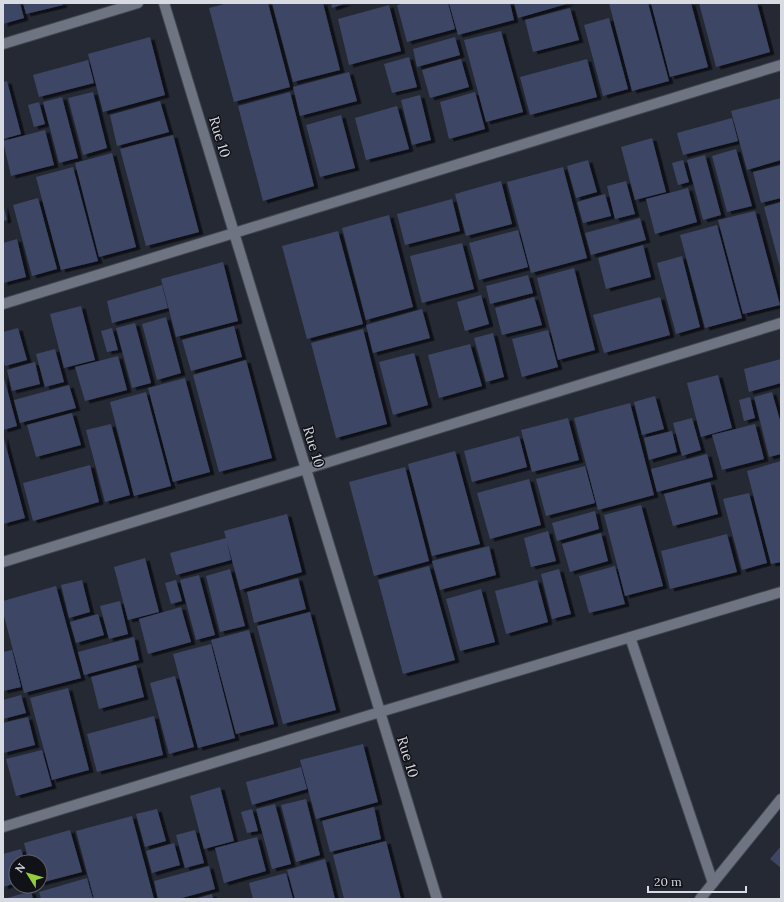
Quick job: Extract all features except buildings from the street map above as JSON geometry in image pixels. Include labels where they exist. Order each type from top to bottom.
[{"type":"street","points":[[3,44],[138,3]]},
{"type":"street","name":"Rue 10","points":[[164,3],[437,899]]},
{"type":"street","points":[[3,304],[781,65]]},
{"type":"street","points":[[3,562],[781,323]]},
{"type":"street","points":[[3,827],[781,592]]},
{"type":"street","points":[[630,637],[713,883]]},
{"type":"street","points":[[700,899],[781,799]]}]
